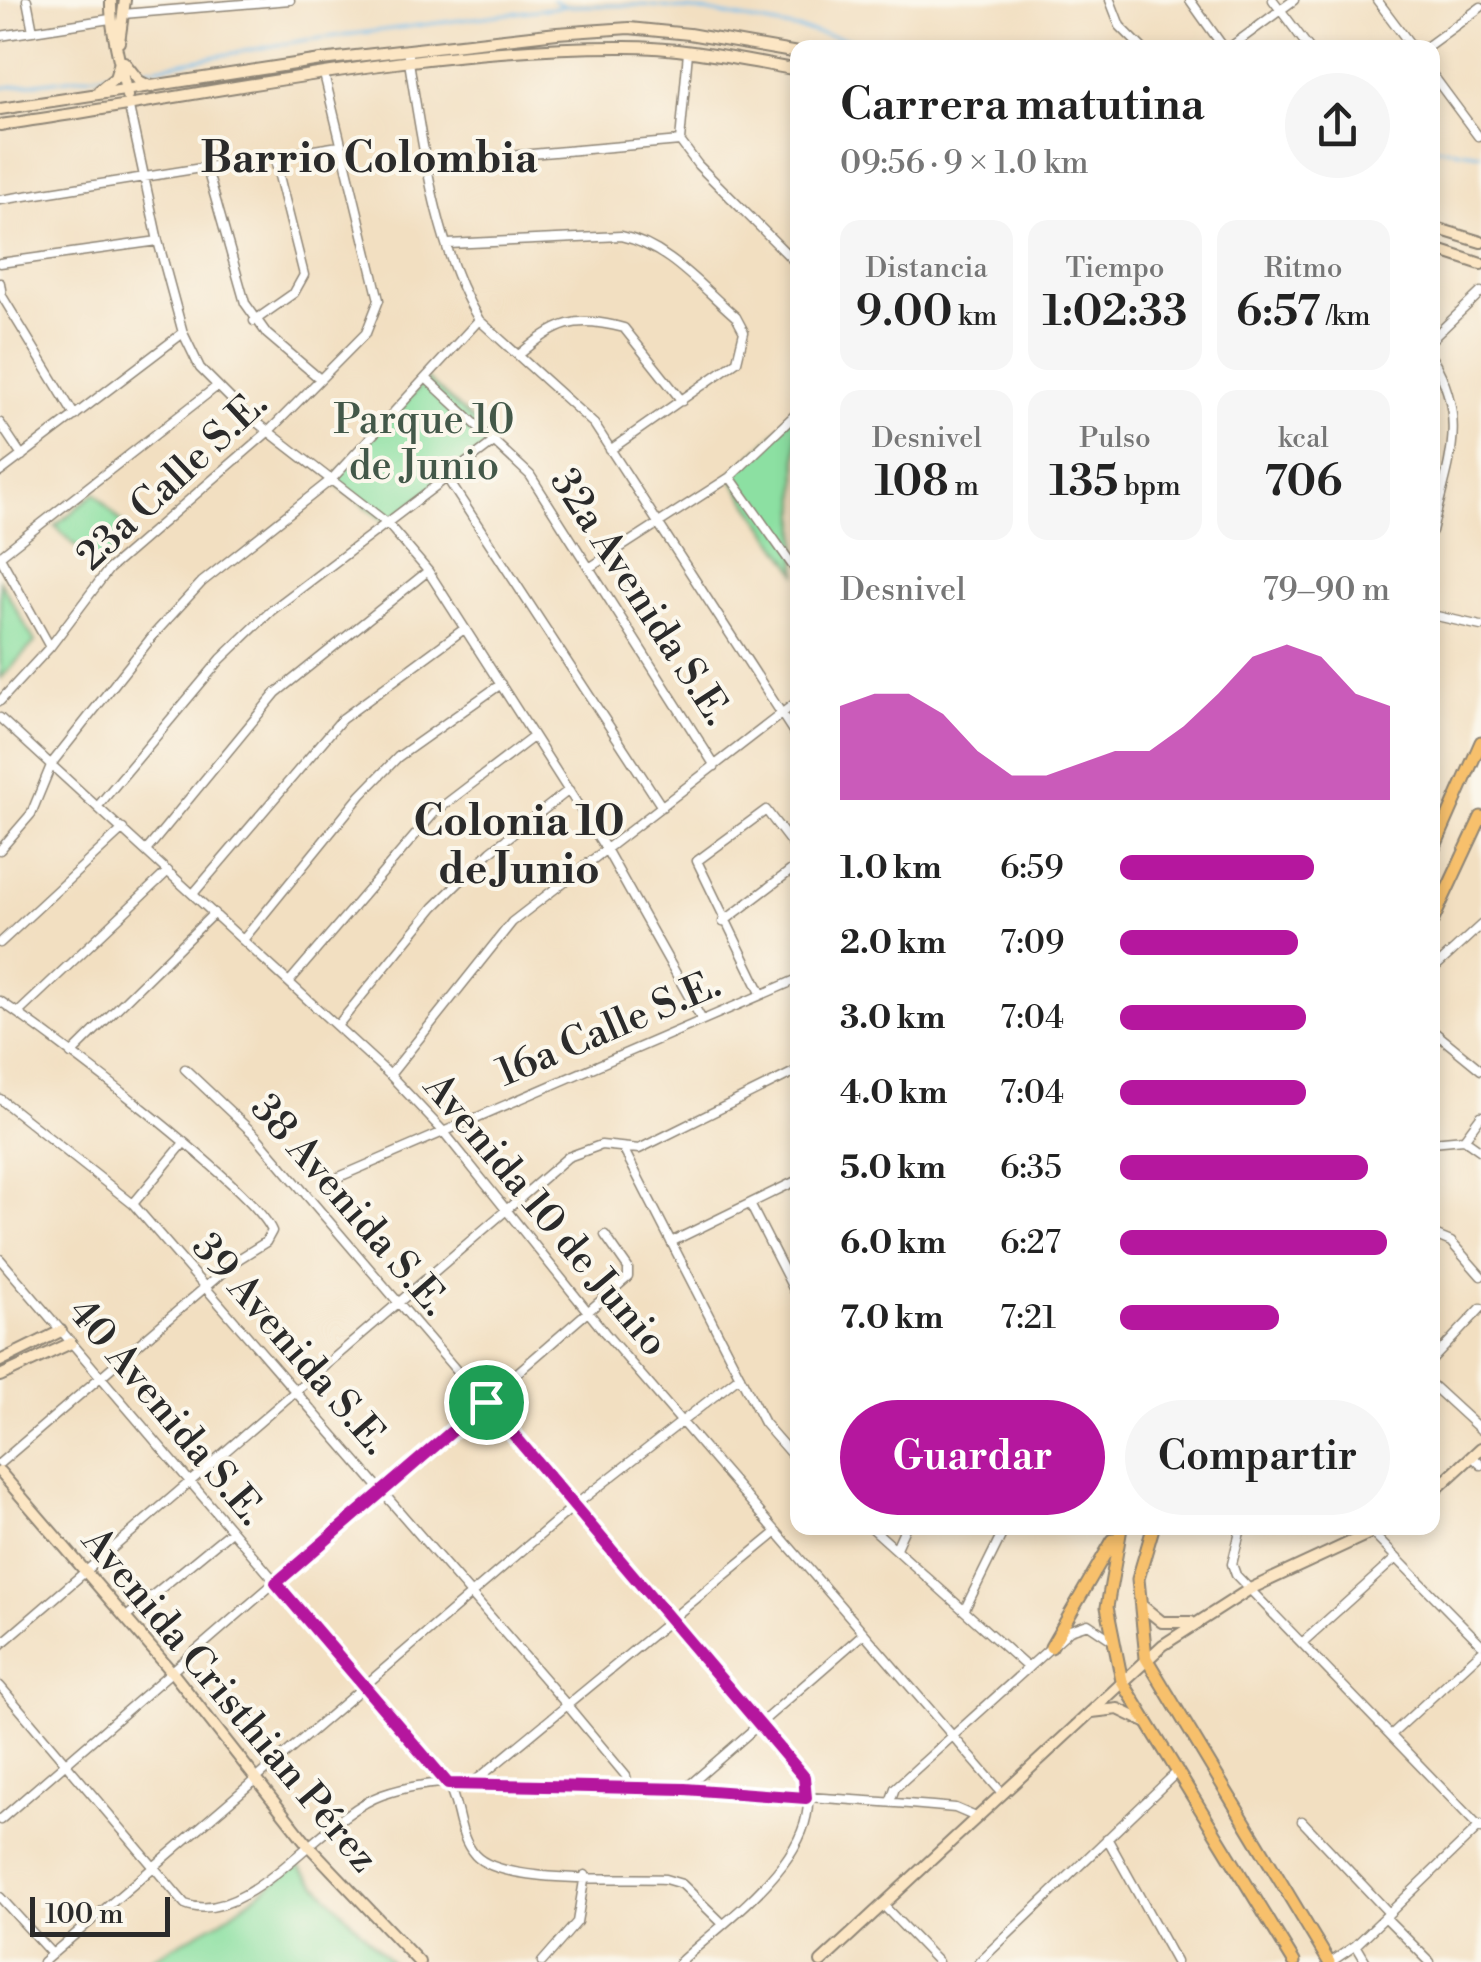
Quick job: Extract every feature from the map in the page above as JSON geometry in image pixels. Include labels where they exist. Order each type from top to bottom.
[{"type":"main road","points":[[110,0],[110,19],[119,42],[128,107]]},
{"type":"main road","points":[[119,42],[124,0]]},
{"type":"main road","points":[[0,108],[407,50],[629,28],[790,52]]},
{"type":"main road","points":[[0,125],[409,62],[625,46],[790,69]]},
{"type":"main road","points":[[123,71],[152,87]]},
{"type":"main road","points":[[89,96],[123,71]]},
{"type":"main road","points":[[1440,229],[1481,242]]},
{"type":"main road","points":[[1440,251],[1481,264]]},
{"type":"main road","points":[[1440,835],[1481,742]]},
{"type":"main road","points":[[1440,905],[1481,817]]},
{"type":"main road","points":[[0,1360],[61,1332]]},
{"type":"main road","points":[[0,1376],[71,1343]]},
{"type":"main road","points":[[1440,1487],[1478,1457]]},
{"type":"main road","name":"Avenida Cristhian Pérez","points":[[0,1472],[172,1672],[308,1845],[419,1962]]},
{"type":"main road","points":[[1052,1647],[1116,1535]]},
{"type":"main road","points":[[1119,1535],[1108,1587],[1112,1640],[1122,1681],[1294,1962]]},
{"type":"main road","points":[[1151,1535],[1141,1564],[1138,1602],[1146,1658],[1330,1962]]},
{"type":"main road","points":[[821,1962],[1146,1658],[1250,1589],[1365,1535]]},
{"type":"main road","points":[[1138,1602],[1169,1625],[1197,1621]]},
{"type":"main road","points":[[1090,1712],[1118,1709],[1144,1722]]},
{"type":"street","points":[[27,0],[33,31]]},
{"type":"street","points":[[124,14],[290,0]]},
{"type":"street","points":[[1110,0],[1120,26],[1134,40]]},
{"type":"street","points":[[1190,0],[1220,40]]},
{"type":"street","points":[[1273,0],[1303,40]]},
{"type":"street","points":[[1237,40],[1294,0]]},
{"type":"street","points":[[1377,0],[1406,40]]},
{"type":"street","points":[[1436,40],[1481,7]]},
{"type":"street","points":[[0,36],[110,19]]},
{"type":"street","points":[[407,50],[428,163],[448,244],[467,298],[480,320],[573,400],[610,450],[790,729]]},
{"type":"street","points":[[688,52],[680,141],[790,257]]},
{"type":"street","points":[[0,200],[338,146],[324,74]]},
{"type":"street","points":[[1440,85],[1478,136]]},
{"type":"street","points":[[128,107],[183,333],[200,368],[216,387],[269,431],[387,523],[428,571],[606,850],[702,1020]]},
{"type":"street","points":[[428,163],[680,141]]},
{"type":"street","name":"23a Calle S.E.","points":[[0,701],[139,539],[269,431],[366,333],[379,300],[338,146]]},
{"type":"street","points":[[254,320],[294,294],[304,275],[274,156]]},
{"type":"street","points":[[208,168],[245,303],[254,320],[320,379]]},
{"type":"street","points":[[448,244],[620,236],[638,240],[657,248],[736,317],[744,332],[744,346],[737,360],[610,450]]},
{"type":"street","points":[[0,263],[158,241]]},
{"type":"street","points":[[0,283],[2,296],[74,416]]},
{"type":"street","points":[[1440,331],[1481,292]]},
{"type":"street","points":[[0,850],[32,814],[52,763],[155,633],[202,582],[331,480],[480,320]]},
{"type":"street","points":[[520,354],[552,328],[578,321],[624,328],[682,402]]},
{"type":"street","points":[[0,472],[183,333]]},
{"type":"street","points":[[1440,377],[1454,409],[1455,439],[1440,490]]},
{"type":"street","name":"32a Avenida S.E.","points":[[427,379],[530,475],[715,766]]},
{"type":"street","points":[[50,647],[0,557],[216,387]]},
{"type":"street","points":[[589,568],[730,477],[790,420]]},
{"type":"street","points":[[0,423],[22,456]]},
{"type":"street","points":[[98,806],[234,646],[272,610],[494,441]]},
{"type":"street","points":[[730,477],[790,562]]},
{"type":"street","points":[[447,478],[662,807]]},
{"type":"street","points":[[146,851],[276,693],[428,571]]},
{"type":"street","points":[[1440,617],[1481,626]]},
{"type":"street","points":[[193,894],[342,719],[464,629]]},
{"type":"street","points":[[243,940],[360,795],[398,757],[501,684]]},
{"type":"street","points":[[390,1075],[512,922],[790,707]]},
{"type":"street","name":"Avenida 10 de Junio","points":[[0,718],[390,1075],[442,1131],[589,1314],[1002,1793]]},
{"type":"street","points":[[289,982],[435,812],[533,737]]},
{"type":"street","points":[[338,1026],[434,908],[492,851],[568,790]]},
{"type":"street","points":[[761,993],[697,862],[766,810],[790,842]]},
{"type":"street","points":[[0,942],[123,830]]},
{"type":"street","points":[[18,1014],[168,871]]},
{"type":"street","points":[[723,922],[790,872]]},
{"type":"street","points":[[71,1054],[214,913]]},
{"type":"street","points":[[1440,963],[1481,925]]},
{"type":"street","name":"16a Calle S.E.","points":[[332,1180],[790,982]]},
{"type":"street","points":[[0,1002],[184,1144],[266,1218],[272,1231],[266,1242],[205,1288],[0,1463]]},
{"type":"street","points":[[1440,1037],[1481,1070]]},
{"type":"street","name":"38 Avenida S.E.","points":[[185,1069],[256,1136],[486,1402],[804,1777],[806,1798]]},
{"type":"street","points":[[0,1646],[568,1157],[587,1147],[624,1150],[650,1144],[790,1074]]},
{"type":"street","name":"39 Avenida S.E.","points":[[0,1099],[133,1204],[567,1706],[626,1776],[629,1788]]},
{"type":"street","points":[[1464,1140],[1481,1116]]},
{"type":"street","points":[[1440,1142],[1464,1140],[1481,1151]]},
{"type":"street","points":[[133,1204],[184,1144]]},
{"type":"street","points":[[624,1150],[764,1422],[790,1453]]},
{"type":"street","points":[[671,1242],[790,1184]]},
{"type":"street","points":[[751,1206],[790,1282]]},
{"type":"street","points":[[0,1820],[589,1314],[630,1273],[605,1235]]},
{"type":"street","points":[[1440,1238],[1450,1242],[1481,1276]]},
{"type":"street","name":"40 Avenida S.E.","points":[[0,1260],[448,1784]]},
{"type":"street","points":[[1440,1352],[1481,1308]]},
{"type":"street","points":[[43,1962],[574,1506],[740,1376]]},
{"type":"street","points":[[1440,1392],[1481,1430]]},
{"type":"street","points":[[126,1618],[232,1532]]},
{"type":"street","points":[[474,1782],[777,1532]]},
{"type":"street","points":[[880,1535],[1028,1668]]},
{"type":"street","points":[[896,1548],[902,1535]]},
{"type":"street","points":[[965,1609],[1002,1535]]},
{"type":"street","points":[[1239,1535],[1232,1564],[1236,1576],[1480,1827],[1356,1946],[1330,1962]]},
{"type":"street","points":[[1380,1535],[1396,1558],[1481,1644]]},
{"type":"street","points":[[1303,1642],[1396,1558]]},
{"type":"street","points":[[890,1802],[894,1788],[1052,1647],[1084,1624],[1099,1629],[1112,1640]]},
{"type":"street","points":[[685,1789],[864,1633]]},
{"type":"street","points":[[1392,1734],[1481,1652]]},
{"type":"street","points":[[0,1686],[185,1904],[203,1911],[222,1907],[256,1888],[308,1845],[381,1796],[448,1784],[685,1789],[890,1802],[962,1809],[976,1817]]},
{"type":"street","points":[[978,1962],[1176,1773]]},
{"type":"street","points":[[448,1784],[466,1842],[477,1858],[509,1873],[664,1878],[682,1884],[722,1923]]},
{"type":"street","points":[[680,1962],[790,1860],[802,1838],[806,1798]]},
{"type":"street","points":[[1302,1821],[1430,1962]]},
{"type":"street","points":[[1108,1838],[1174,1961]]},
{"type":"street","points":[[542,1962],[578,1922],[585,1875]]},
{"type":"street","points":[[0,1897],[52,1954]]},
{"type":"street","points":[[882,1904],[938,1962]]},
{"type":"street","points":[[1356,1946],[1366,1962]]},
{"type":"green space","name":"Parque 10 de Junio","points":[[427,379],[495,441],[387,523],[331,480]]},
{"type":"green space","points":[[790,419],[790,563],[730,477]]},
{"type":"green space","points":[[95,493],[130,532],[98,567],[55,526]]},
{"type":"green space","points":[[0,581],[35,642],[0,679]]},
{"type":"green space","points":[[298,1865],[391,1962],[145,1962],[223,1919]]},
{"type":"waterway","points":[[553,0],[565,6]]},
{"type":"waterway","points":[[135,71],[299,41],[567,6],[643,5],[710,12],[854,40]]},
{"type":"waterway","points":[[0,88],[112,73]]},
{"type":"waterway","points":[[1440,148],[1481,154]]},
{"type":"district","name":"Barrio Colombia","points":[[369,157]]},
{"type":"district","name":"Colonia 10 de Junio","points":[[519,844]]},
{"type":"route","points":[[486,1402],[804,1777],[806,1798],[685,1789],[448,1784],[276,1583],[486,1402]]}]
